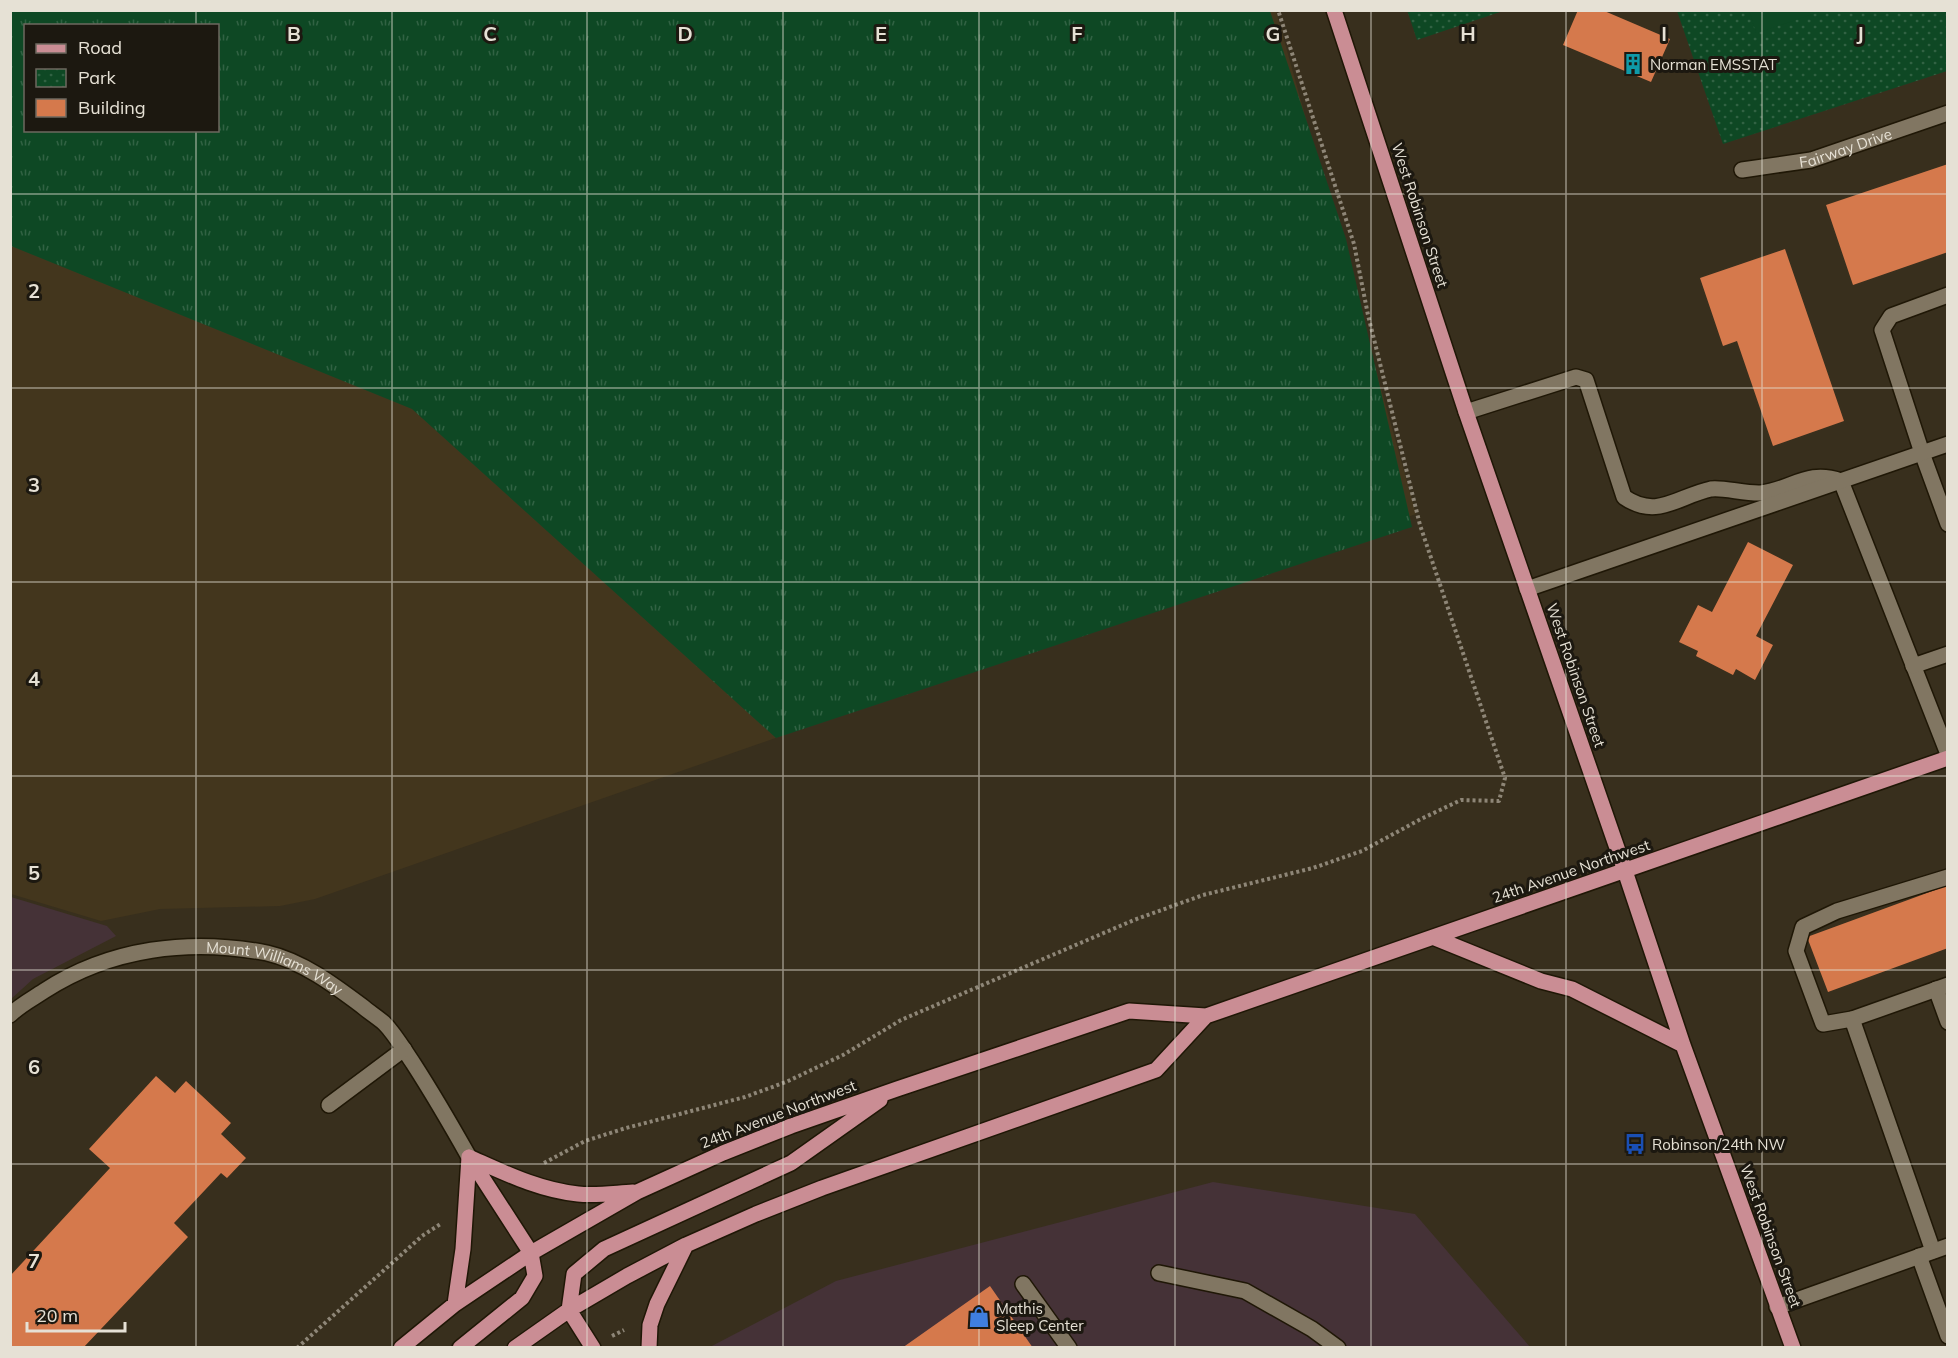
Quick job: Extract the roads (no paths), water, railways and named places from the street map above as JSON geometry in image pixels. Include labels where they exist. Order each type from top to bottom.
[{"type":"main road","name":"West Robinson Street","points":[[1334,10],[1466,412],[1683,1045],[1793,1347]]},
{"type":"main road","name":"24th Avenue Northwest","points":[[401,1347],[455,1304],[531,1253],[638,1192],[733,1149],[897,1089],[1129,1011],[1206,1016],[1625,871],[1947,756]]},
{"type":"main road","points":[[1434,938],[1541,981],[1572,989],[1683,1045]]},
{"type":"main road","name":"24th Avenue Northwest","points":[[515,1347],[569,1310],[627,1276],[686,1245],[756,1214],[822,1188],[1156,1070],[1206,1016]]},
{"type":"main road","points":[[593,1347],[569,1310],[574,1274],[603,1249],[791,1163],[897,1089]]},
{"type":"main road","points":[[469,1157],[548,1190],[580,1195],[638,1192]]},
{"type":"main road","points":[[455,1304],[463,1249],[469,1157]]},
{"type":"main road","points":[[460,1347],[522,1298],[535,1276],[531,1253],[469,1157]]},
{"type":"main road","points":[[649,1347],[650,1325],[686,1245]]},
{"type":"street","name":"Fairway Drive","points":[[1742,170],[1811,160],[1947,113]]},
{"type":"street","points":[[1947,295],[1892,316],[1881,330],[1947,524]]},
{"type":"street","points":[[1466,412],[1576,377],[1586,380],[1624,497],[1636,505],[1656,508],[1713,489],[1738,493],[1762,493],[1816,477],[1826,476],[1841,481]]},
{"type":"street","points":[[1527,589],[1947,444]]},
{"type":"street","points":[[1841,481],[1947,756]]},
{"type":"street","points":[[1913,666],[1947,654]]},
{"type":"street","points":[[1947,877],[1837,911],[1803,927],[1796,951],[1824,1024],[1852,1019],[1942,987],[1947,1022]]},
{"type":"street","name":"Mount Williams Way","points":[[12,1009],[60,980],[97,963],[129,953],[207,946],[268,954],[304,968],[340,990],[384,1023],[435,1096],[469,1157]]},
{"type":"street","points":[[1852,1019],[1926,1253],[1947,1336]]},
{"type":"street","points":[[329,1105],[404,1049]]},
{"type":"street","points":[[1777,1307],[1947,1246]]},
{"type":"street","points":[[1158,1273],[1245,1291],[1312,1329],[1338,1347]]},
{"type":"street","points":[[1023,1284],[1069,1347]]},
{"type":"place","name":"Norman EMSSTAT","points":[[1633,64]]},
{"type":"place","name":"Robinson/24th NW","points":[[1635,1144]]},
{"type":"place","name":"Mathis Sleep Center","points":[[979,1317]]}]
